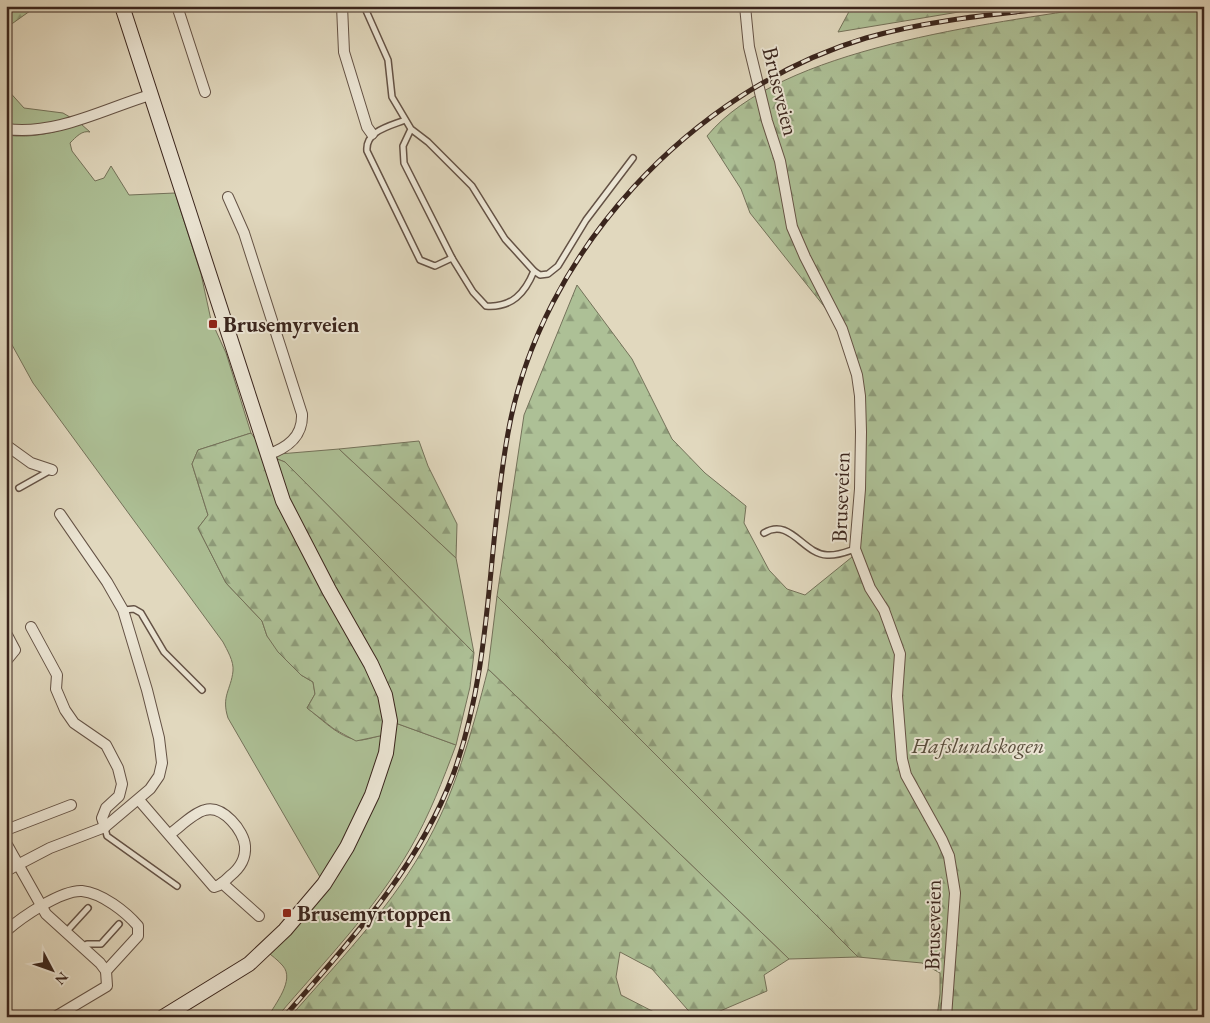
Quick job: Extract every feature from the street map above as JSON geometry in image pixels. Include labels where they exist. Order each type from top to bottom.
[{"type":"street","points":[[122,6],[267,455],[284,501],[328,590],[371,664],[385,695],[390,721],[381,768],[368,803],[346,847],[316,894],[285,930],[249,964],[163,1017]]},
{"type":"street","points":[[177,6],[205,92]]},
{"type":"street","points":[[342,6],[344,52],[367,127],[372,134]]},
{"type":"street","name":"Bruseveien","points":[[745,6],[751,55],[767,121],[780,161],[792,227],[805,257],[842,329],[857,375],[860,396],[861,432],[860,489],[855,549],[870,588],[884,610],[900,654],[897,696],[902,759],[906,775],[942,840],[953,873],[955,893],[946,1017]]},
{"type":"street","points":[[6,129],[30,130],[64,124],[150,95]]},
{"type":"street","points":[[228,197],[244,233],[302,414],[303,424],[292,442],[283,450],[267,455]]},
{"type":"street","points":[[6,445],[32,463],[52,470]]},
{"type":"street","points":[[6,871],[50,848],[105,827],[139,800],[160,776],[162,749],[123,610],[107,582],[60,514]]},
{"type":"street","points":[[31,627],[57,675],[56,689],[65,710],[74,723],[106,744],[118,768],[122,784],[119,796],[106,808],[102,818],[105,827]]},
{"type":"street","points":[[6,632],[15,650],[6,661]]},
{"type":"street","points":[[139,800],[170,834],[210,884],[217,886],[238,868],[246,847],[242,834],[229,818],[213,809],[206,810],[170,834]]},
{"type":"street","points":[[6,830],[71,805]]},
{"type":"street","points":[[6,843],[41,906],[106,971],[107,986],[55,1017]]},
{"type":"street","points":[[222,883],[259,916]]},
{"type":"street","points":[[6,930],[41,906],[82,891],[107,902],[138,926],[138,936],[106,971]]},
{"type":"lane","points":[[364,6],[388,60],[392,97],[411,129],[428,142],[472,186],[505,239],[540,275],[548,274],[558,266],[586,220],[633,158]]},
{"type":"lane","points":[[406,120],[372,134],[366,144],[367,151],[420,260],[436,266],[452,258]]},
{"type":"lane","points":[[411,129],[403,146],[404,163],[424,199],[452,258],[473,292],[486,306],[498,307],[513,302],[528,286],[534,270]]},
{"type":"lane","points":[[19,488],[52,470]]},
{"type":"lane","points":[[764,533],[771,528],[779,528],[792,534],[811,550],[826,555],[842,554],[855,549]]},
{"type":"lane","points":[[123,610],[134,610],[141,613],[164,652],[202,690]]},
{"type":"lane","points":[[105,827],[107,836],[177,886]]},
{"type":"lane","points":[[66,932],[88,908]]},
{"type":"lane","points":[[83,947],[87,944],[101,944],[120,924]]},
{"type":"green space","points":[[6,6],[37,6],[6,28]]},
{"type":"green space","points":[[852,6],[995,6],[838,32]]},
{"type":"green space","name":"Hafslundskogen","points":[[1101,6],[1204,6],[1204,1017],[937,1017],[940,973],[922,963],[858,957],[497,596],[524,415],[577,285],[632,359],[672,439],[705,473],[746,506],[744,523],[769,570],[787,589],[805,595],[852,557],[855,549],[860,396],[842,329],[750,213],[741,189],[707,136],[740,106],[784,81],[835,61],[890,44],[947,32],[1003,21]]},
{"type":"green space","points":[[6,88],[24,108],[63,113],[75,120],[6,132]]},
{"type":"green space","points":[[81,124],[90,132],[82,133],[70,143],[72,151],[95,181],[104,178],[111,166],[129,195],[175,193],[201,274],[211,320],[226,353],[251,433],[198,450],[192,464],[208,515],[198,528],[226,583],[262,621],[267,636],[301,675],[313,682],[315,694],[307,708],[340,733],[347,737],[362,740],[389,734],[390,721],[456,745],[441,785],[423,824],[396,872],[347,936],[277,1017],[268,1017],[283,992],[287,978],[286,972],[283,966],[265,950],[324,884],[228,718],[226,698],[233,667],[223,642],[33,383],[6,334],[6,135],[35,135]]},
{"type":"green space","points":[[251,433],[267,455],[285,462],[474,653],[470,687],[456,745],[390,721],[389,734],[356,741],[334,729],[307,708],[315,694],[313,682],[301,675],[278,652],[267,636],[262,621],[226,583],[198,528],[208,515],[192,464],[198,450]]},
{"type":"green space","points":[[419,441],[428,466],[457,524],[456,558],[339,449]]},
{"type":"green space","points":[[339,449],[456,558],[474,653],[285,462],[267,455]]},
{"type":"green space","points":[[497,596],[858,957],[789,959],[488,669]]},
{"type":"green space","points":[[488,669],[789,959],[764,975],[767,991],[706,1017],[694,1017],[652,969],[620,952],[616,977],[621,995],[654,1012],[656,1017],[290,1017],[377,916],[408,873],[434,830],[469,740]]},
{"type":"railway","points":[[284,1017],[357,933],[401,874],[438,810],[453,775],[476,691],[488,606],[501,476],[508,433],[525,366],[553,303],[589,243],[633,188],[684,138],[741,96],[802,63],[866,38],[891,31],[966,18],[1068,6]]},
{"type":"place","name":"Brusemyrveien","points":[[213,324]]},
{"type":"place","name":"Brusemyrtoppen","points":[[287,913]]}]
